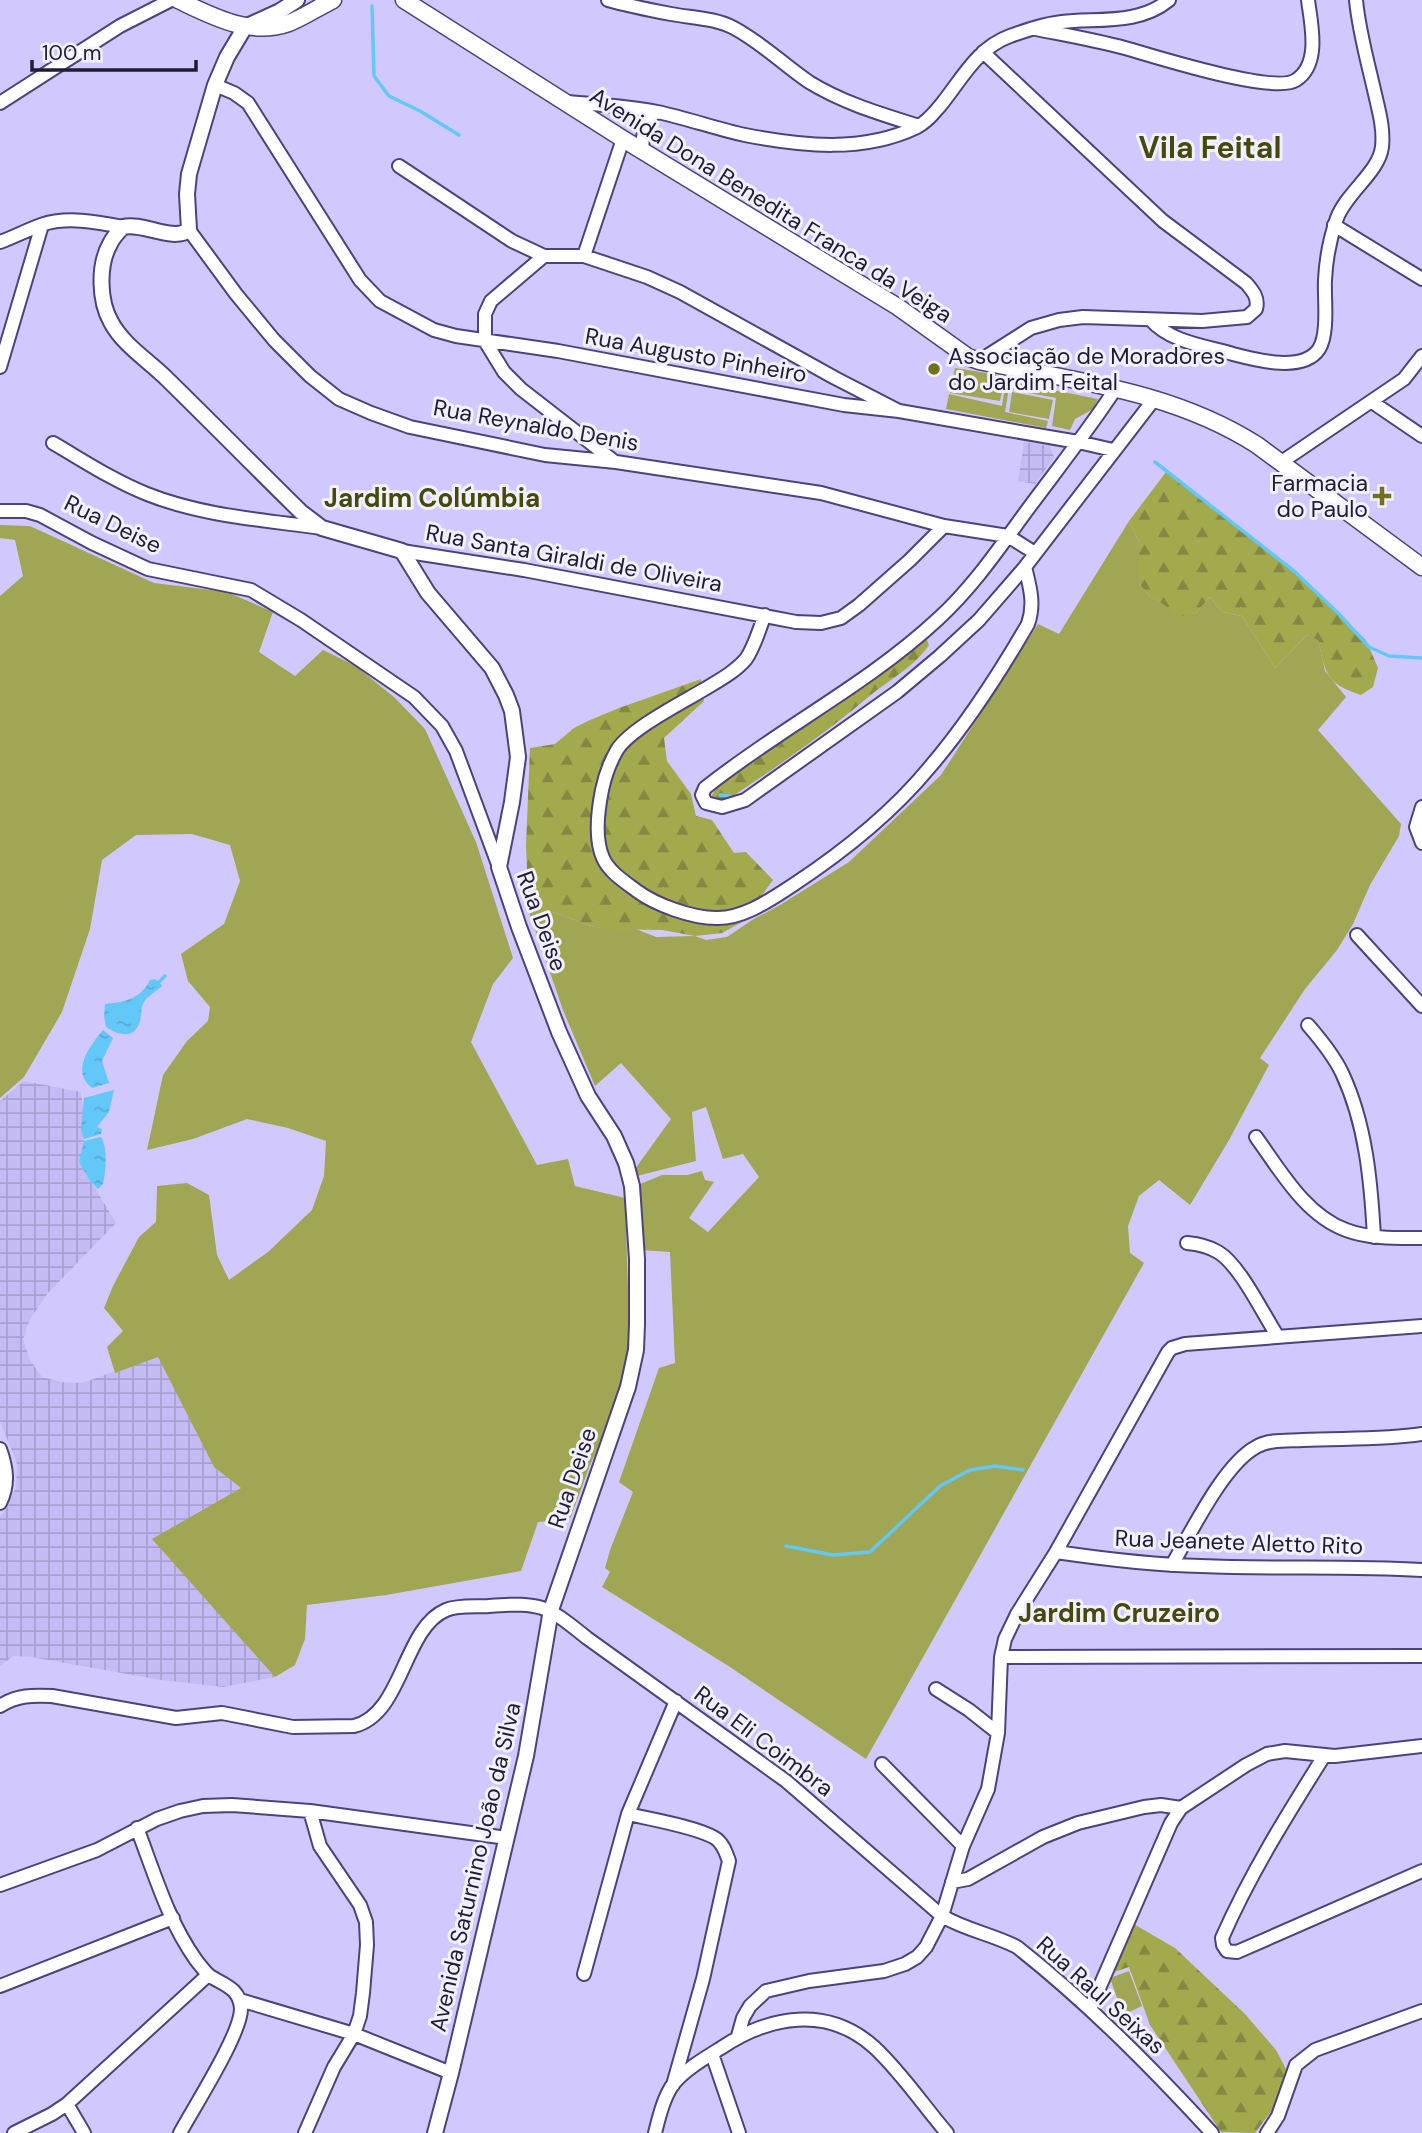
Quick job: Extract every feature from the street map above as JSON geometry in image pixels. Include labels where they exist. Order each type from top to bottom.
[{"type":"main road","points":[[177,0],[200,5],[224,21],[245,27],[273,27],[333,0]]},
{"type":"main road","name":"Avenida Dona Benedita Franca da Veiga","points":[[404,0],[623,139],[898,307],[961,352],[979,361],[1155,398],[1232,429],[1422,567]]},
{"type":"street","points":[[0,103],[120,26],[171,0]]},
{"type":"street","points":[[0,242],[42,225],[74,221],[135,226],[178,234],[188,230],[189,174],[215,86],[227,57],[245,27],[280,11],[296,0]]},
{"type":"street","points":[[608,0],[626,6],[719,22],[774,53],[808,81],[835,96],[919,126]]},
{"type":"street","points":[[563,101],[656,112],[745,135],[832,146],[855,145],[919,126],[930,118],[972,61],[996,41],[1062,22],[1126,18],[1163,5],[1169,0]]},
{"type":"street","points":[[1032,29],[1078,37],[1263,83],[1288,84],[1304,73],[1311,57],[1308,0]]},
{"type":"street","points":[[1151,320],[1157,327],[1175,336],[1245,357],[1282,363],[1305,359],[1314,354],[1322,342],[1326,259],[1334,225],[1346,199],[1378,160],[1382,150],[1381,116],[1356,0]]},
{"type":"street","points":[[979,361],[1023,332],[1045,323],[1083,317],[1202,321],[1234,319],[1247,317],[1256,309],[1257,303],[1255,294],[1246,283],[1163,220],[983,52]]},
{"type":"street","name":"Rua Augusto Pinheiro","points":[[215,86],[234,93],[248,103],[360,280],[380,301],[435,330],[456,336],[571,354],[827,401],[899,411]]},
{"type":"street","points":[[642,149],[646,124],[656,112]]},
{"type":"street","points":[[584,256],[623,139]]},
{"type":"street","points":[[400,166],[512,241],[544,256],[584,256],[647,277],[680,292],[835,379],[899,411],[1113,450]]},
{"type":"street","points":[[0,367],[42,225]]},
{"type":"street","points":[[1334,225],[1422,279]]},
{"type":"street","points":[[123,227],[109,245],[102,273],[104,305],[118,334],[302,512],[322,528]]},
{"type":"street","name":"Rua Reynaldo Denis","points":[[188,230],[236,295],[310,376],[339,399],[410,427],[545,455],[616,462],[821,493],[944,526],[1008,536],[1035,553]]},
{"type":"street","points":[[544,256],[491,301],[485,314],[485,341],[504,372],[521,389],[616,462]]},
{"type":"street","points":[[1280,463],[1404,379],[1422,356]]},
{"type":"street","points":[[827,401],[834,392],[835,379]]},
{"type":"street","points":[[1116,388],[1008,536],[958,599],[936,621],[869,675],[715,779],[702,795],[706,803],[722,807],[745,800],[897,692],[940,656],[979,620],[1025,567],[1155,398]]},
{"type":"street","points":[[1372,402],[1422,436]]},
{"type":"street","name":"Rua Santa Giraldi de Oliveira","points":[[53,443],[120,482],[149,495],[182,505],[222,514],[322,528],[402,551],[524,570],[796,621],[821,623],[841,618],[910,560],[944,526]]},
{"type":"street","name":"Rua Deise","points":[[0,511],[26,511],[40,515],[92,544],[148,569],[251,590],[301,620],[414,697],[442,726],[456,751],[559,1032],[589,1096],[614,1136],[626,1163],[632,1186],[635,1215],[636,1350],[628,1387],[551,1610]]},
{"type":"street","points":[[402,551],[428,593],[492,668],[512,711],[518,757],[499,867]]},
{"type":"street","points":[[765,615],[747,657],[737,668],[633,733],[618,748],[609,766],[602,791],[598,837],[603,858],[613,872],[655,902],[699,916],[717,919],[743,913],[767,901],[819,867],[865,832],[929,769],[970,715],[1028,624],[1032,601],[1025,567]]},
{"type":"street","points":[[1422,807],[1416,827],[1422,843]]},
{"type":"street","points":[[1357,935],[1422,1006]]},
{"type":"street","points":[[1308,1025],[1332,1055],[1352,1100],[1367,1158],[1374,1237]]},
{"type":"street","points":[[1256,1137],[1305,1201],[1324,1219],[1346,1230],[1374,1237],[1422,1238]]},
{"type":"street","points":[[1187,1243],[1207,1246],[1221,1253],[1245,1284],[1278,1336]]},
{"type":"street","points":[[738,2036],[750,2006],[766,1991],[809,1981],[884,1970],[905,1964],[917,1957],[926,1947],[942,1916],[963,1846],[988,1789],[998,1733],[1001,1657],[1005,1639],[1168,1352],[1185,1344],[1422,1326]]},
{"type":"street","points":[[1172,1565],[1237,1461],[1255,1447],[1268,1442],[1422,1434]]},
{"type":"street","points":[[0,1449],[6,1471],[6,1486],[0,1503]]},
{"type":"street","name":"Rua Jeanete Aletto Rito","points":[[1056,1552],[1172,1565],[1357,1566],[1422,1570]]},
{"type":"street","points":[[0,1706],[17,1697],[52,1696],[176,1718],[222,1713],[293,1727],[354,1726],[364,1724],[382,1704],[400,1676],[423,1630],[437,1615],[447,1610],[505,1605],[534,1605],[551,1610]]},
{"type":"street","name":"Rua Eli Coimbra","points":[[551,1610],[786,1781],[942,1916]]},
{"type":"street","name":"Avenida Saturnino João da Silva","points":[[435,2133],[530,1735],[551,1610]]},
{"type":"street","points":[[1001,1657],[1422,1656]]},
{"type":"street","points":[[936,1689],[998,1733]]},
{"type":"street","points":[[584,1974],[628,1814],[676,1701]]},
{"type":"street","points":[[1090,2008],[1171,1823],[1181,1808],[1246,1765],[1267,1755],[1285,1751],[1324,1756],[1422,1746]]},
{"type":"street","points":[[1324,1756],[1240,1897],[1222,1938],[1227,1951],[1237,1952],[1422,1871]]},
{"type":"street","points":[[882,1764],[963,1846]]},
{"type":"street","points":[[0,1885],[97,1850],[137,1828],[180,1811],[203,1806],[232,1805],[310,1811],[507,1838]]},
{"type":"street","points":[[952,1882],[960,1882],[975,1875],[1043,1837],[1078,1823],[1144,1807],[1161,1805],[1181,1808]]},
{"type":"street","points":[[305,2133],[334,2067],[354,2034],[363,1993],[366,1923],[360,1905],[320,1846],[310,1811]]},
{"type":"street","points":[[628,1814],[700,1832],[717,1839],[729,1861],[703,1979],[673,2085],[655,2133]]},
{"type":"street","points":[[137,1828],[173,1918],[195,1959],[208,1975],[230,1986],[240,2000],[241,2010],[234,2034],[180,2133]]},
{"type":"street","name":"Rua Raul Seixas","points":[[942,1916],[967,1929],[1017,1947],[1090,2008],[1212,2133]]},
{"type":"street","points":[[0,1986],[173,1918]]},
{"type":"street","points":[[14,2133],[67,2104],[208,1975]]},
{"type":"street","points":[[240,2000],[354,2034],[451,2073]]},
{"type":"street","points":[[1267,2133],[1278,2116],[1296,2066],[1304,2057],[1315,2050],[1422,2011]]},
{"type":"street","points":[[673,2085],[685,2073],[738,2036],[765,2025],[797,2019],[825,2020],[872,2045],[947,2133]]},
{"type":"street","points":[[712,2053],[739,2133]]},
{"type":"street","points":[[67,2104],[84,2133]]},
{"type":"shaded area","points":[[1024,442],[1050,446],[1054,457],[1035,484],[1018,481]]},
{"type":"shaded area","points":[[24,1081],[81,1092],[84,1141],[80,1163],[116,1223],[48,1293],[30,1319],[23,1339],[30,1360],[42,1377],[61,1382],[82,1383],[158,1356],[214,1467],[242,1488],[153,1539],[275,1677],[223,1687],[161,1680],[31,1657],[13,1656],[0,1666],[0,1517],[16,1487],[17,1464],[0,1421],[0,1101]]},
{"type":"green space","points":[[955,368],[1005,376],[1000,401],[950,393]]},
{"type":"green space","points":[[1006,381],[1010,382],[1005,412],[1048,421],[1046,428],[946,409],[949,394],[1002,406]]},
{"type":"green space","points":[[1013,382],[1098,399],[1093,409],[1075,419],[1070,430],[1052,426],[1056,398],[1013,390]]},
{"type":"green space","points":[[1012,392],[1053,400],[1049,419],[1009,412]]},
{"type":"green space","points":[[1166,472],[1294,571],[1366,640],[1378,668],[1373,687],[1361,695],[1340,686],[1329,676],[1318,640],[1307,635],[1275,668],[1242,616],[1222,612],[1210,597],[1196,613],[1181,616],[1150,596],[1139,584],[1139,542],[1129,521]]},
{"type":"green space","points":[[1129,521],[1139,542],[1139,584],[1150,596],[1181,615],[1196,613],[1210,597],[1222,612],[1242,616],[1275,668],[1307,635],[1318,639],[1325,671],[1346,697],[1318,730],[1401,824],[1399,836],[1337,950],[1305,989],[1260,1058],[1269,1065],[1190,1205],[1159,1180],[1139,1196],[1128,1226],[1130,1253],[1144,1263],[866,1759],[730,1667],[602,1587],[610,1572],[605,1568],[610,1550],[633,1492],[619,1482],[659,1368],[675,1363],[670,1252],[641,1250],[638,1185],[662,1175],[687,1175],[702,1171],[705,1180],[714,1182],[689,1218],[708,1232],[759,1177],[743,1154],[723,1159],[706,1107],[692,1112],[696,1161],[637,1176],[635,1169],[671,1119],[621,1063],[595,1086],[563,1010],[529,912],[553,912],[594,927],[636,929],[656,937],[695,936],[706,940],[727,937],[849,862],[941,775],[1038,624],[1059,634]]},
{"type":"green space","points":[[0,525],[30,526],[154,583],[227,592],[273,612],[259,652],[295,676],[323,650],[356,666],[395,698],[425,729],[476,842],[513,958],[493,984],[471,1042],[537,1165],[568,1159],[575,1186],[625,1198],[630,1347],[614,1413],[590,1465],[570,1519],[538,1522],[521,1571],[386,1595],[307,1605],[305,1639],[295,1665],[275,1677],[152,1539],[241,1488],[214,1467],[158,1357],[115,1373],[107,1347],[123,1331],[104,1308],[139,1237],[156,1222],[157,1186],[187,1183],[209,1195],[217,1255],[229,1280],[268,1252],[312,1210],[324,1176],[326,1141],[288,1128],[247,1119],[193,1139],[147,1150],[163,1075],[187,1041],[208,1021],[210,1007],[188,981],[181,954],[224,924],[240,881],[230,845],[192,834],[136,835],[102,860],[90,929],[62,1012],[24,1077],[0,1098],[0,596],[23,576],[15,540],[0,538]]},
{"type":"green space","points":[[926,638],[929,645],[917,660],[902,672],[800,750],[716,805],[711,797],[716,788],[912,641]]},
{"type":"green space","points":[[701,679],[704,701],[664,738],[667,761],[691,794],[696,816],[712,820],[734,853],[746,852],[773,880],[742,922],[722,933],[695,936],[662,930],[594,927],[553,912],[529,912],[526,846],[530,748],[555,744],[574,728],[590,720]]},
{"type":"green space","points":[[1132,1923],[1175,1948],[1245,2014],[1276,2050],[1286,2069],[1275,2106],[1255,2133],[1221,2132],[1150,2025],[1129,1967],[1111,1973]]},
{"type":"green space","points":[[1129,1971],[1142,2006],[1123,2015],[1110,1978]]},
{"type":"water","points":[[155,979],[162,985],[144,1002],[140,1021],[133,1032],[124,1034],[106,1027],[105,1004],[131,999],[146,987],[150,980]]},
{"type":"water","points":[[103,1030],[113,1038],[102,1061],[109,1083],[92,1088],[86,1081],[82,1066],[88,1051]]},
{"type":"water","points":[[114,1090],[109,1112],[97,1127],[102,1129],[101,1134],[84,1139],[81,1130],[84,1098]]},
{"type":"water","points":[[101,1137],[105,1147],[106,1166],[103,1184],[98,1189],[79,1162],[84,1141]]},
{"type":"waterway","points":[[372,6],[374,76],[389,96],[459,135]]},
{"type":"waterway","points":[[1155,462],[1294,571],[1369,647],[1389,656],[1422,658]]},
{"type":"waterway","points":[[720,795],[730,796]]},
{"type":"waterway","points":[[157,984],[165,976]]},
{"type":"waterway","points":[[786,1546],[833,1555],[870,1552],[940,1486],[970,1470],[995,1466],[1023,1470]]},
{"type":"place","name":"Associação de Moradores do Jardim Feital","points":[[934,369]]},
{"type":"place","name":"Farmacia do Paulo","points":[[1382,496]]},
{"type":"district","name":"Vila Feital","points":[[1210,147]]},
{"type":"district","name":"Jardim Colúmbia","points":[[432,498]]},
{"type":"district","name":"Jardim Cruzeiro","points":[[1119,1613]]}]
